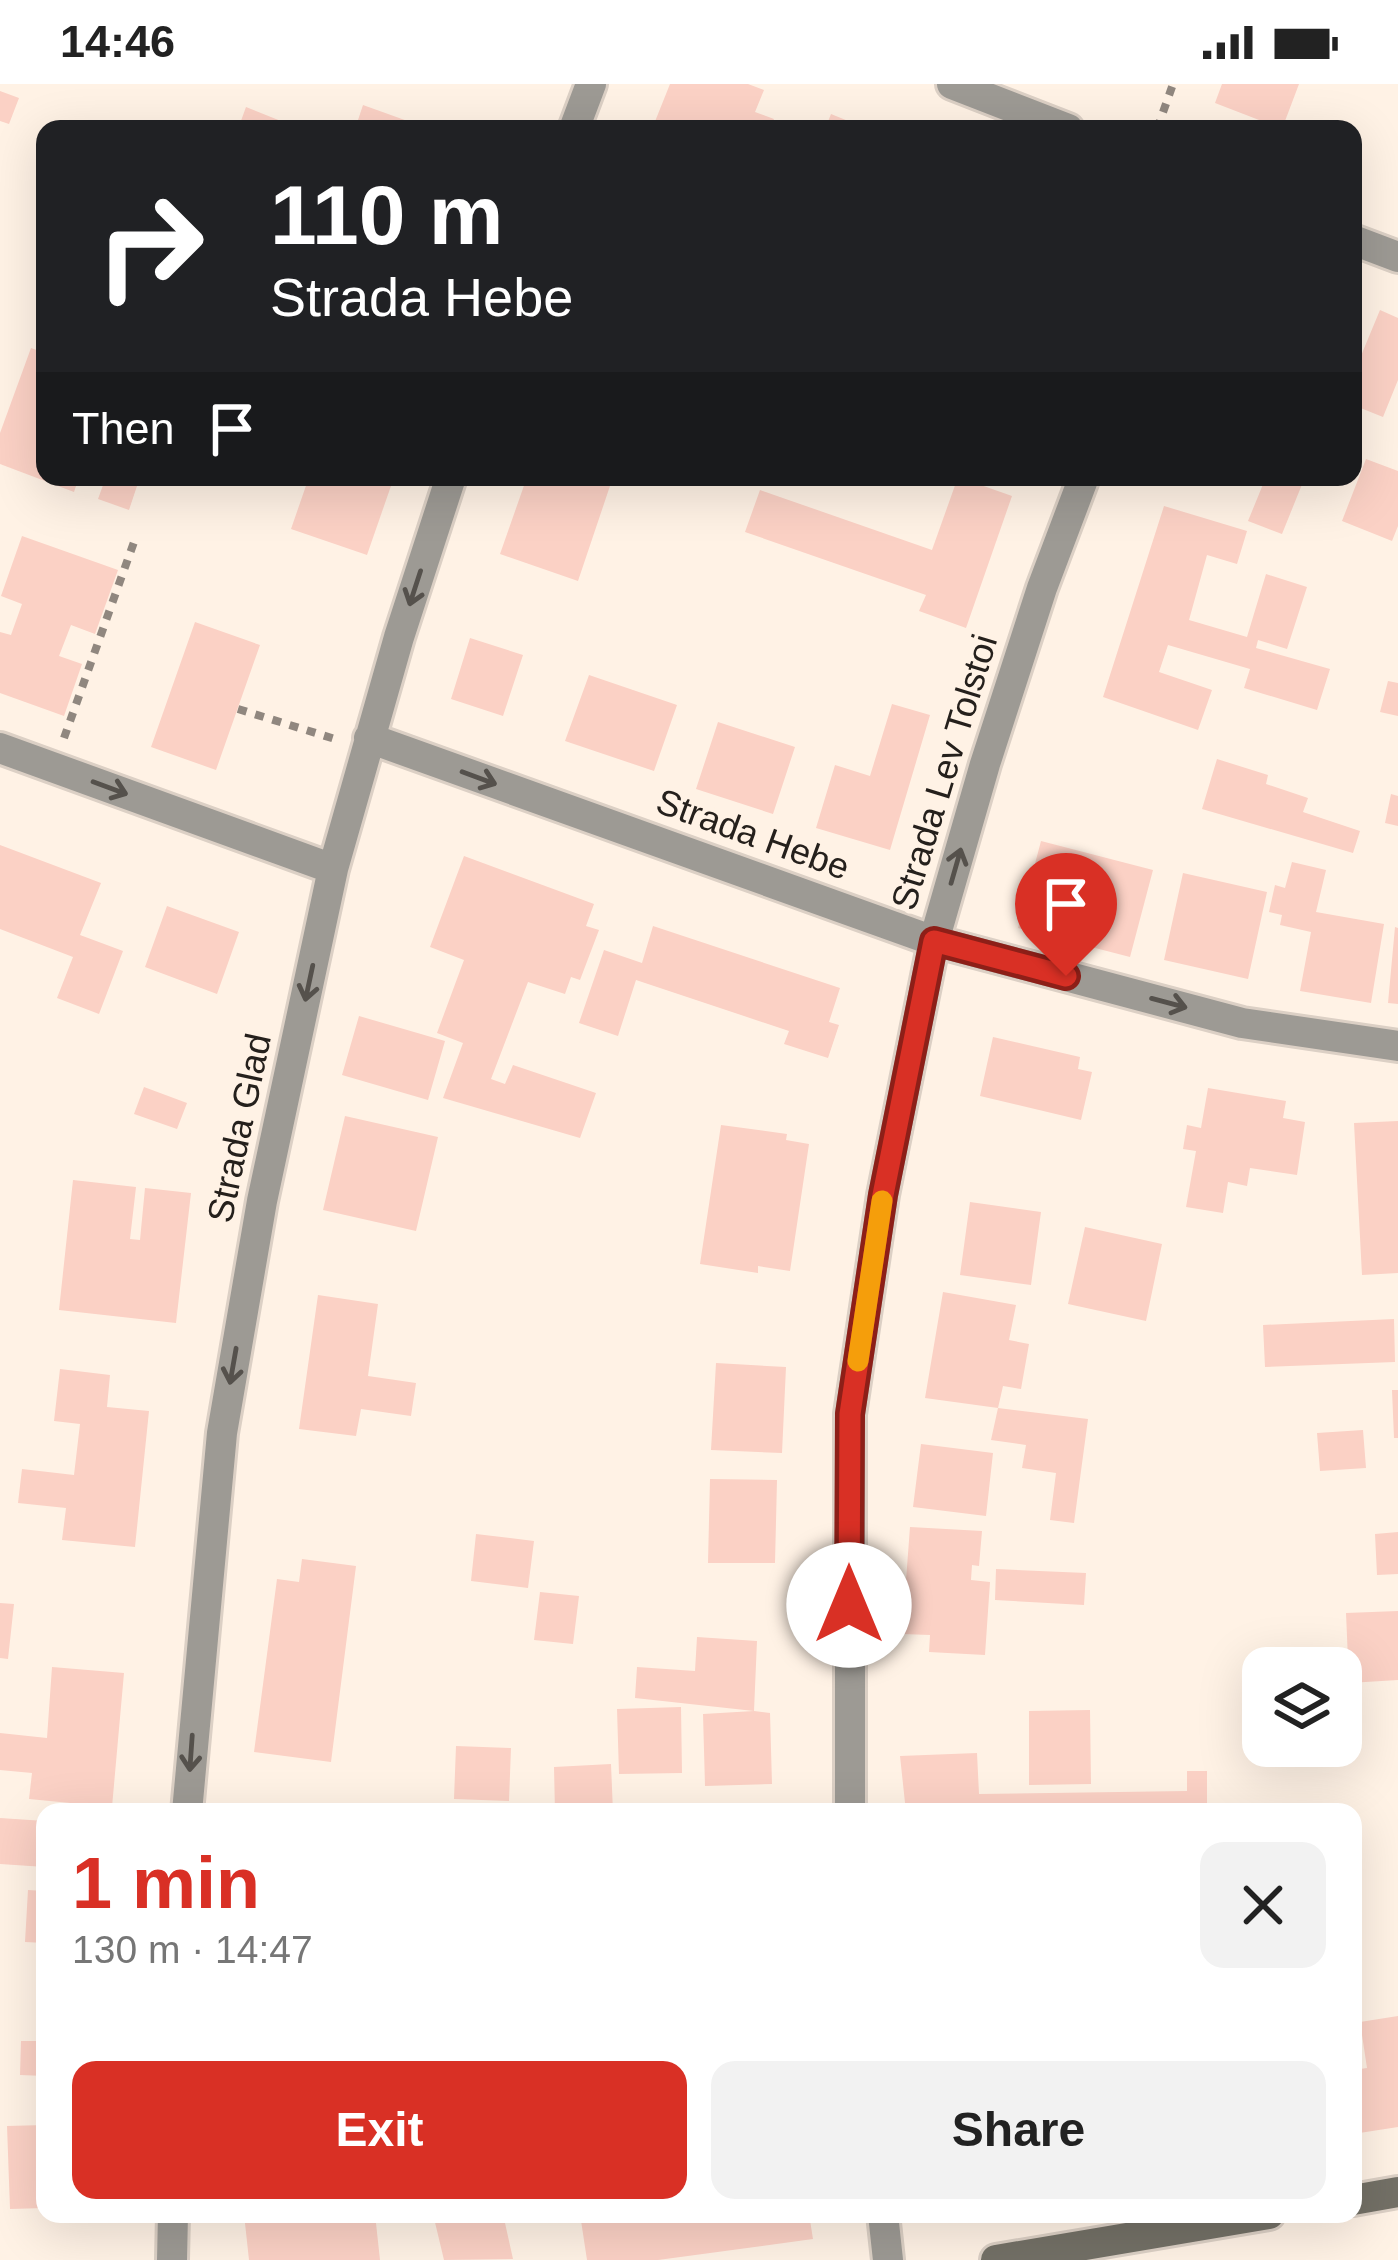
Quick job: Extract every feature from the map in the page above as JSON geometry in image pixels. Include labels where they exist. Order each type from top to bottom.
[{"type":"main road","points":[[1362,2198],[1398,2192]]},
{"type":"main road","points":[[996,2260],[1216,2223]]},
{"type":"street","points":[[577,120],[591,84]]},
{"type":"street","points":[[952,84],[1045,120]]},
{"type":"street","points":[[1362,243],[1398,257]]},
{"type":"street","name":"Strada Glad","points":[[188,1803],[222,1433],[262,1201],[333,869],[448,486]]},
{"type":"street","name":"Strada Lev Tolstoi","points":[[850,1803],[850,1414],[883,1195],[934,941],[1006,698],[1081,486]]},
{"type":"street","name":"Strada Hebe","points":[[369,738],[934,941],[1241,1023],[1398,1046]]},
{"type":"street","points":[[0,748],[333,869]]},
{"type":"street","points":[[172,2260],[173,2223]]},
{"type":"street","points":[[884,2223],[888,2260]]},
{"type":"path","points":[[1160,120],[1173,84]]},
{"type":"path","points":[[71,718],[134,542]]},
{"type":"path","points":[[238,709],[313,732]]},
{"type":"building","points":[[670,84],[748,84],[764,90],[755,112],[774,119],[774,120],[656,120]]},
{"type":"building","points":[[1222,84],[1299,84],[1285,120],[1259,120],[1215,103]]},
{"type":"building","points":[[0,91],[19,98],[9,124],[0,121]]},
{"type":"building","points":[[363,105],[405,120],[358,120]]},
{"type":"building","points":[[246,107],[278,120],[241,120]]},
{"type":"building","points":[[1380,310],[1398,318],[1398,380],[1383,417],[1362,409],[1362,353]]},
{"type":"building","points":[[31,348],[36,350],[36,478],[0,464],[0,433]]},
{"type":"building","points":[[1366,459],[1398,471],[1398,526],[1392,541],[1342,521],[1356,486],[1362,486]]},
{"type":"building","points":[[103,486],[137,486],[129,510],[98,499]]},
{"type":"building","points":[[306,486],[391,486],[367,555],[291,529]]},
{"type":"building","points":[[524,486],[610,486],[578,581],[500,554]]},
{"type":"building","points":[[955,486],[984,486],[1012,496],[966,628],[919,611],[926,595],[745,532],[760,490],[932,550]]},
{"type":"building","points":[[1262,486],[1301,486],[1282,534],[1248,521]]},
{"type":"building","points":[[1164,506],[1247,531],[1237,564],[1207,555],[1189,620],[1247,637],[1266,574],[1307,587],[1287,649],[1258,640],[1256,648],[1330,669],[1317,710],[1244,688],[1250,669],[1168,645],[1159,672],[1212,690],[1198,730],[1103,697]]},
{"type":"building","points":[[22,536],[118,570],[95,634],[71,625],[59,656],[82,664],[64,716],[0,693],[0,632],[11,635],[22,604],[1,596]]},
{"type":"building","points":[[195,622],[260,645],[216,770],[151,747]]},
{"type":"building","points":[[470,638],[523,655],[503,716],[451,699]]},
{"type":"building","points":[[589,675],[677,705],[654,771],[565,741]]},
{"type":"building","points":[[1388,681],[1398,683],[1398,716],[1380,712]]},
{"type":"building","points":[[892,704],[930,715],[890,850],[816,828],[835,765],[870,776]]},
{"type":"building","points":[[718,722],[795,747],[773,814],[696,789]]},
{"type":"building","points":[[1217,759],[1268,775],[1266,784],[1308,798],[1303,812],[1360,831],[1353,853],[1202,809]]},
{"type":"building","points":[[1391,794],[1398,796],[1398,826],[1385,823]]},
{"type":"building","points":[[1041,841],[1153,870],[1130,957],[1018,928]]},
{"type":"building","points":[[0,845],[101,883],[80,935],[123,951],[99,1014],[57,998],[73,957],[0,929]]},
{"type":"building","points":[[464,856],[594,904],[586,926],[599,930],[580,980],[571,977],[565,994],[528,982],[491,1079],[505,1084],[513,1065],[596,1093],[580,1138],[443,1098],[463,1043],[437,1033],[464,960],[430,947]]},
{"type":"building","points":[[1292,862],[1326,870],[1316,912],[1384,924],[1371,1003],[1300,991],[1311,932],[1280,925],[1282,915],[1269,912],[1275,885],[1285,888]]},
{"type":"building","points":[[1183,873],[1267,892],[1248,979],[1164,960]]},
{"type":"building","points":[[167,906],[239,932],[217,994],[145,967]]},
{"type":"building","points":[[653,926],[840,988],[829,1022],[839,1025],[828,1058],[784,1044],[789,1031],[636,980],[618,1036],[579,1023],[604,950],[642,963]]},
{"type":"building","points":[[1398,928],[1398,1004],[1388,1003]]},
{"type":"building","points":[[359,1016],[445,1041],[428,1100],[342,1075]]},
{"type":"building","points":[[993,1037],[1080,1057],[1078,1069],[1092,1072],[1081,1120],[980,1096]]},
{"type":"building","points":[[144,1087],[187,1103],[177,1129],[134,1114]]},
{"type":"building","points":[[1208,1088],[1286,1101],[1283,1118],[1305,1122],[1297,1175],[1250,1168],[1247,1186],[1228,1182],[1223,1213],[1186,1207],[1196,1151],[1183,1149],[1187,1125],[1201,1128]]},
{"type":"building","points":[[345,1116],[438,1137],[416,1231],[323,1210]]},
{"type":"building","points":[[1398,1121],[1398,1273],[1362,1275],[1354,1123]]},
{"type":"building","points":[[721,1125],[787,1134],[786,1140],[809,1144],[790,1271],[758,1266],[758,1273],[700,1264]]},
{"type":"building","points":[[73,1180],[136,1187],[130,1239],[140,1240],[145,1188],[191,1193],[176,1323],[59,1310]]},
{"type":"building","points":[[970,1202],[1041,1212],[1031,1285],[960,1275]]},
{"type":"building","points":[[1085,1227],[1162,1244],[1146,1321],[1068,1304]]},
{"type":"building","points":[[943,1292],[1016,1305],[1009,1340],[1029,1344],[1021,1389],[1003,1386],[998,1408],[925,1398]]},
{"type":"building","points":[[318,1295],[378,1304],[368,1376],[416,1383],[411,1416],[361,1409],[356,1436],[299,1429]]},
{"type":"building","points":[[1394,1319],[1395,1362],[1265,1367],[1263,1325]]},
{"type":"building","points":[[716,1363],[786,1367],[782,1453],[711,1450]]},
{"type":"building","points":[[60,1369],[110,1375],[107,1407],[149,1411],[135,1547],[62,1540],[66,1508],[18,1503],[22,1469],[74,1475],[80,1424],[54,1421]]},
{"type":"building","points":[[1392,1390],[1398,1390],[1398,1438],[1394,1438]]},
{"type":"building","points":[[998,1408],[1088,1419],[1074,1523],[1050,1520],[1056,1473],[1022,1468],[1026,1445],[991,1440]]},
{"type":"building","points":[[1363,1430],[1366,1468],[1320,1471],[1317,1433]]},
{"type":"building","points":[[921,1444],[993,1453],[986,1516],[913,1507]]},
{"type":"building","points":[[710,1479],[777,1480],[775,1563],[708,1563]]},
{"type":"building","points":[[910,1527],[982,1531],[979,1566],[972,1565],[971,1580],[990,1582],[985,1655],[929,1652],[930,1635],[902,1634]]},
{"type":"building","points":[[1398,1532],[1398,1574],[1377,1575],[1375,1534]]},
{"type":"building","points":[[476,1534],[534,1541],[528,1588],[471,1581]]},
{"type":"building","points":[[302,1559],[356,1566],[331,1762],[254,1752],[277,1579],[299,1582]]},
{"type":"building","points":[[996,1569],[1086,1573],[1084,1605],[995,1600]]},
{"type":"building","points":[[540,1592],[579,1596],[573,1644],[534,1640]]},
{"type":"building","points":[[0,1603],[14,1604],[8,1659],[0,1658]]},
{"type":"building","points":[[1398,1611],[1398,1680],[1362,1682],[1362,1647],[1347,1647],[1346,1613]]},
{"type":"building","points":[[697,1637],[757,1641],[754,1711],[635,1698],[637,1667],[695,1671]]},
{"type":"building","points":[[52,1667],[124,1673],[112,1803],[29,1799],[32,1773],[0,1770],[0,1733],[47,1738]]},
{"type":"building","points":[[681,1707],[682,1773],[619,1774],[617,1709]]},
{"type":"building","points":[[1090,1710],[1091,1784],[1029,1785],[1029,1711]]},
{"type":"building","points":[[770,1713],[772,1784],[705,1786],[703,1714]]},
{"type":"building","points":[[456,1746],[511,1748],[509,1801],[454,1799]]},
{"type":"building","points":[[977,1753],[979,1794],[1187,1791],[1187,1771],[1207,1771],[1207,1803],[905,1803],[900,1756]]},
{"type":"building","points":[[611,1764],[613,1803],[555,1803],[554,1767]]},
{"type":"building","points":[[0,1818],[36,1820],[36,1866],[0,1864]]},
{"type":"building","points":[[28,1890],[36,1890],[36,1943],[25,1942]]},
{"type":"building","points":[[1398,2016],[1398,2127],[1362,2133],[1362,2069],[1367,2068],[1362,2022]]},
{"type":"building","points":[[21,2041],[36,2041],[36,2076],[20,2075]]},
{"type":"building","points":[[36,2125],[36,2208],[10,2209],[7,2126]]},
{"type":"building","points":[[245,2223],[376,2223],[380,2260],[249,2260]]},
{"type":"building","points":[[435,2223],[505,2223],[513,2259],[444,2260]]},
{"type":"building","points":[[581,2223],[810,2223],[813,2239],[658,2260],[587,2260]]},
{"type":"slow traffic","points":[[858,1361],[882,1201]]},
{"type":"route","points":[[849,1605],[850,1414],[883,1195],[934,941],[1066,976]]}]
